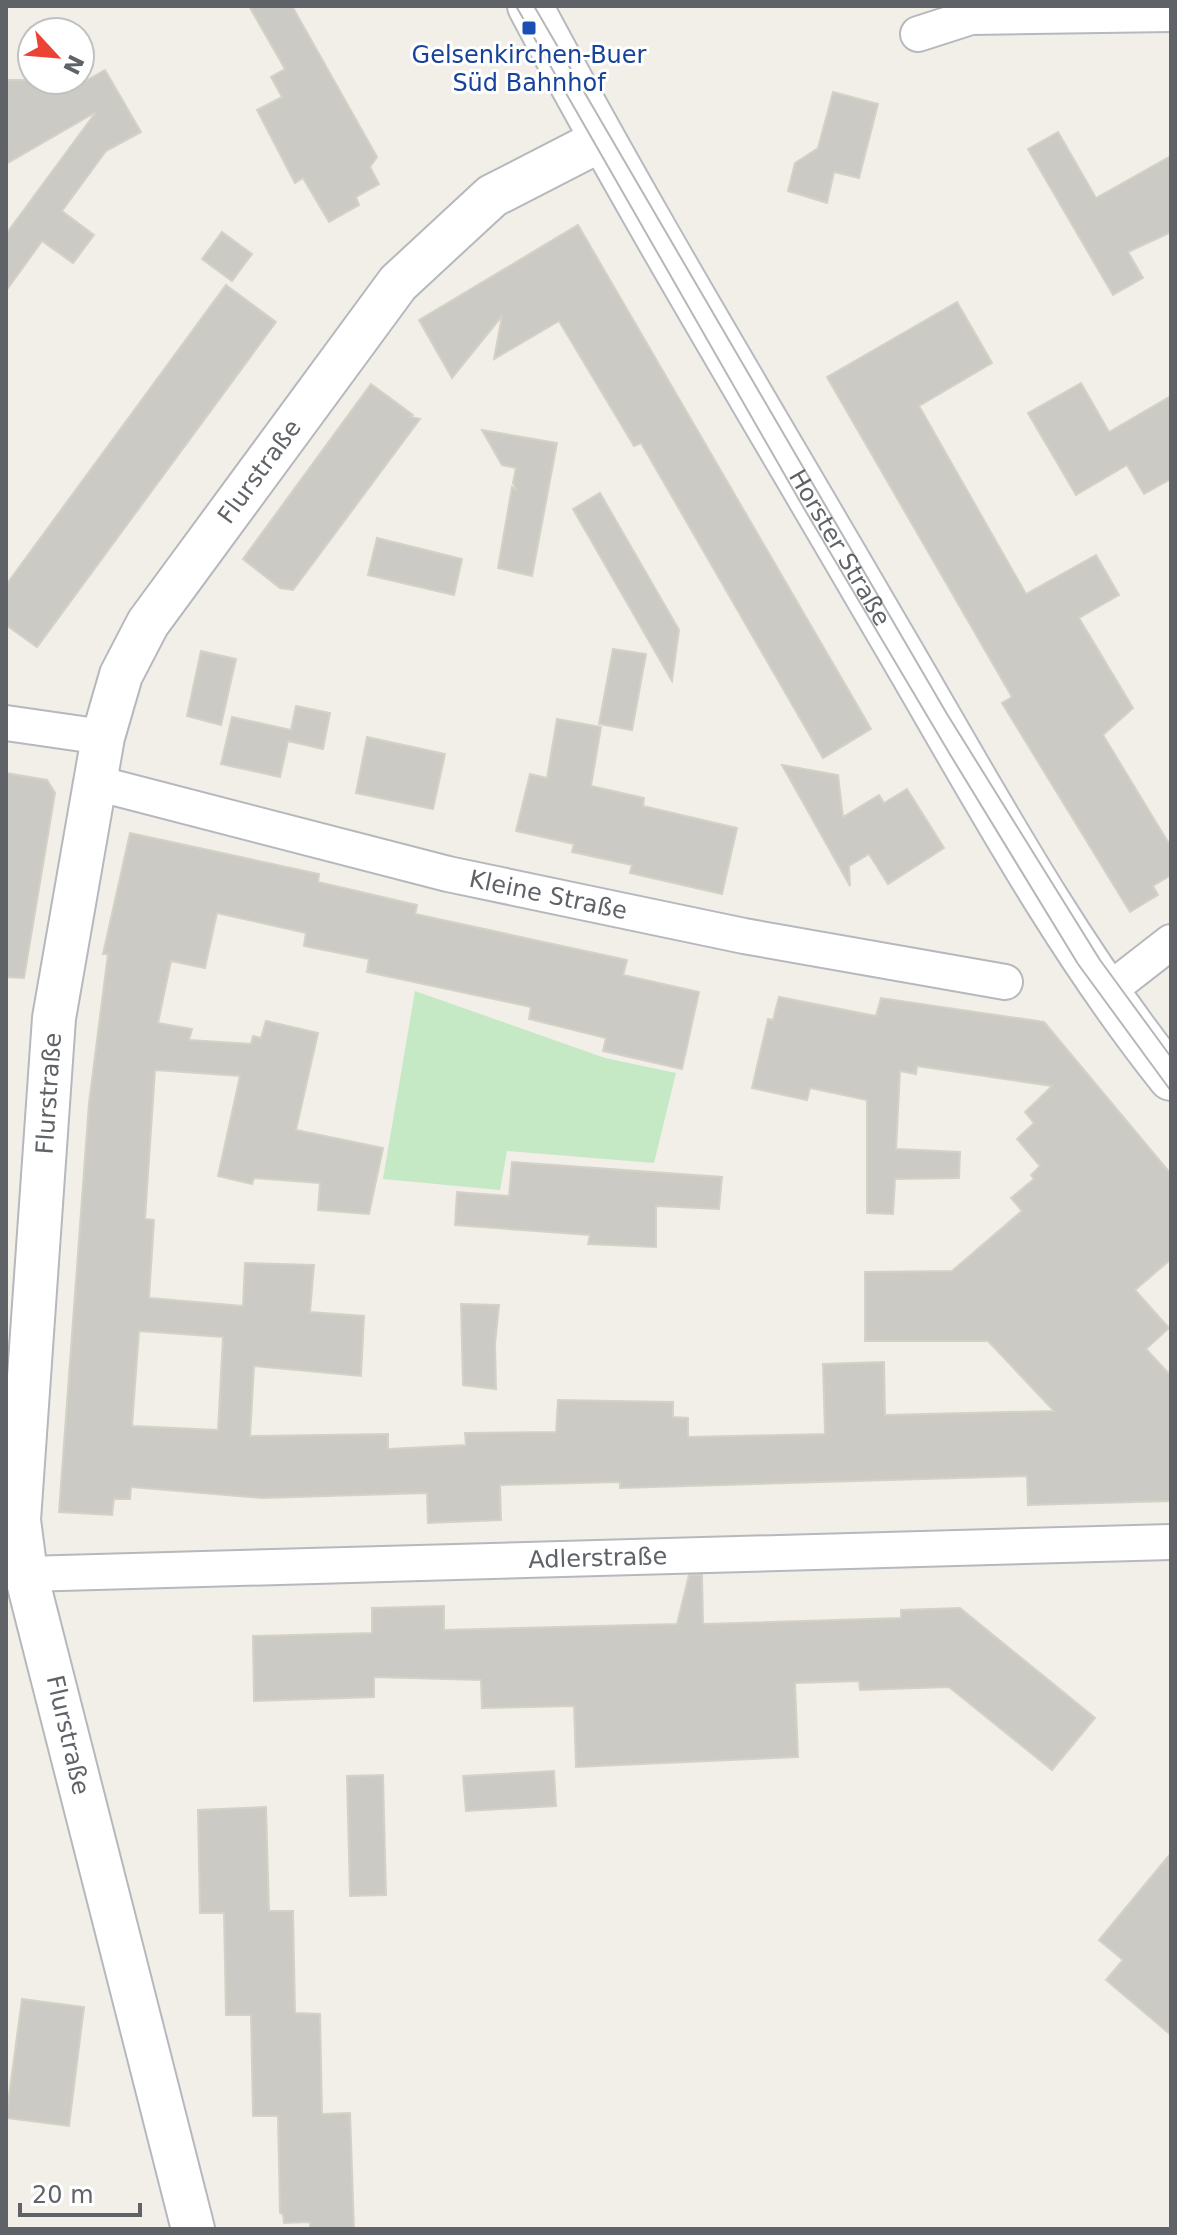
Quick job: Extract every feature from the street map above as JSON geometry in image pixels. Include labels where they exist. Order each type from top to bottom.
[{"type":"main road","name":"Horster Straße","points":[[530,6],[601,140],[1007,833],[1108,991],[1171,1078]]},
{"type":"street","points":[[918,34],[971,17],[1171,14]]},
{"type":"street","name":"Flurstraße","points":[[193,2229],[12,1519],[54,1018],[103,737],[121,675],[148,623],[398,283],[492,196],[601,140]]},
{"type":"street","points":[[6,723],[103,737]]},
{"type":"street","name":"Kleine Straße","points":[[96,783],[448,874],[744,936],[1005,982]]},
{"type":"street","points":[[1108,991],[1171,942]]},
{"type":"street","name":"Adlerstraße","points":[[26,1574],[1171,1542]]},
{"type":"green space","points":[[415,991],[605,1058],[676,1073],[654,1163],[507,1151],[500,1190],[383,1179]]},
{"type":"building","points":[[249,6],[292,6],[377,157],[370,167],[379,184],[356,197],[359,205],[329,222],[303,178],[295,183],[257,110],[282,97],[271,77],[285,69]]},
{"type":"building","points":[[105,70],[141,132],[106,151],[62,211],[94,235],[73,263],[42,241],[6,291],[6,234],[96,112],[6,164],[6,80],[16,80],[16,96],[96,96],[96,75]]},
{"type":"building","points":[[833,92],[878,104],[859,178],[834,172],[827,203],[788,191],[795,163],[818,148]]},
{"type":"building","points":[[1058,132],[1096,198],[1171,156],[1171,232],[1128,252],[1143,278],[1113,295],[1028,149]]},
{"type":"building","points":[[578,225],[871,729],[823,758],[641,443],[634,446],[559,321],[494,359],[502,316],[452,378],[419,320]]},
{"type":"building","points":[[222,232],[252,254],[232,281],[202,259]]},
{"type":"building","points":[[226,285],[276,322],[37,647],[6,625],[6,585]]},
{"type":"building","points":[[957,302],[992,363],[919,406],[1026,594],[1096,555],[1119,595],[1079,618],[1133,708],[1103,735],[1171,847],[1171,875],[1153,886],[1158,895],[1130,912],[1002,703],[1012,697],[827,377]]},
{"type":"building","points":[[1081,383],[1109,432],[1171,396],[1171,479],[1144,494],[1127,465],[1076,495],[1028,413]]},
{"type":"building","points":[[371,384],[413,415],[410,417],[420,419],[293,590],[280,588],[243,559]]},
{"type":"building","points":[[482,430],[557,443],[532,576],[498,568],[512,487],[517,491],[513,483],[516,468],[502,465]]},
{"type":"building","points":[[600,493],[679,630],[672,681],[573,509]]},
{"type":"building","points":[[377,538],[462,559],[454,595],[368,575]]},
{"type":"building","points":[[613,649],[646,654],[632,730],[599,724]]},
{"type":"building","points":[[201,651],[236,659],[221,725],[187,716]]},
{"type":"building","points":[[296,706],[330,713],[323,749],[288,741],[280,777],[221,764],[232,717],[291,730]]},
{"type":"building","points":[[557,719],[601,727],[591,786],[644,798],[643,806],[737,828],[722,894],[630,873],[632,865],[572,852],[574,844],[516,831],[530,774],[547,778]]},
{"type":"building","points":[[367,737],[445,754],[433,809],[356,793]]},
{"type":"building","points":[[782,765],[838,775],[843,817],[879,795],[884,803],[907,789],[944,848],[888,884],[869,854],[849,866],[850,886]]},
{"type":"building","points":[[6,773],[47,780],[55,793],[24,978],[6,977]]},
{"type":"building","points":[[130,833],[319,874],[318,882],[417,905],[415,914],[627,960],[623,975],[699,992],[682,1069],[603,1051],[606,1038],[529,1019],[531,1007],[367,972],[369,959],[304,946],[306,933],[217,913],[205,968],[171,961],[158,1023],[192,1029],[189,1040],[251,1044],[253,1036],[261,1038],[266,1021],[318,1033],[296,1130],[383,1148],[369,1214],[318,1210],[320,1183],[254,1178],[252,1184],[218,1176],[240,1076],[155,1070],[145,1219],[154,1220],[149,1298],[243,1306],[245,1263],[314,1265],[310,1312],[364,1316],[361,1376],[254,1366],[250,1436],[388,1434],[388,1449],[466,1445],[465,1433],[556,1432],[558,1400],[673,1402],[673,1417],[688,1418],[688,1437],[825,1434],[823,1364],[884,1362],[885,1415],[1054,1411],[988,1341],[865,1341],[865,1272],[952,1271],[1022,1211],[1011,1198],[1034,1179],[1031,1175],[1040,1166],[1017,1139],[1034,1123],[1025,1112],[1052,1086],[917,1066],[916,1074],[900,1071],[896,1149],[960,1152],[959,1178],[895,1179],[893,1214],[867,1213],[867,1100],[810,1088],[807,1100],[752,1088],[768,1019],[773,1020],[779,997],[876,1016],[881,998],[1044,1022],[1171,1174],[1171,1259],[1135,1290],[1169,1328],[1146,1349],[1171,1376],[1171,1501],[1028,1505],[1027,1476],[620,1488],[620,1482],[500,1485],[501,1520],[428,1523],[427,1493],[262,1498],[131,1487],[130,1499],[114,1499],[112,1515],[59,1512],[89,1103],[108,954],[103,954]],"holes":[[[139,1331],[223,1337],[218,1430],[132,1426]]]},
{"type":"building","points":[[512,1162],[722,1177],[719,1209],[656,1206],[656,1247],[588,1244],[590,1235],[455,1225],[457,1192],[509,1196]]},
{"type":"building","points":[[461,1304],[499,1305],[495,1344],[496,1389],[463,1385]]},
{"type":"building","points":[[689,1575],[702,1575],[703,1624],[901,1618],[901,1610],[960,1608],[1095,1718],[1052,1770],[949,1687],[860,1690],[859,1681],[795,1683],[798,1757],[576,1767],[574,1706],[482,1708],[481,1680],[374,1677],[374,1697],[254,1701],[253,1636],[372,1633],[372,1608],[444,1606],[444,1630],[677,1624]]},
{"type":"building","points":[[554,1771],[556,1806],[466,1811],[463,1776]]},
{"type":"building","points":[[383,1775],[386,1895],[350,1896],[347,1776]]},
{"type":"building","points":[[266,1807],[269,1911],[293,1911],[295,2013],[320,2014],[322,2114],[350,2113],[354,2229],[310,2229],[310,2222],[284,2223],[283,2214],[280,2213],[278,2116],[253,2116],[251,2015],[226,2015],[224,1913],[200,1913],[198,1810]]},
{"type":"building","points":[[1171,1853],[1171,2035],[1106,1980],[1123,1960],[1099,1940]]},
{"type":"building","points":[[22,1999],[84,2007],[69,2126],[6,2118]]},
{"type":"tram line","points":[[516,6],[802,505],[951,756],[1078,964],[1171,1091]]},
{"type":"tram line","points":[[534,6],[947,714],[1100,960],[1171,1057]]},
{"type":"place","name":"Gelsenkirchen-Buer Süd Bahnhof","points":[[529,28]]}]
